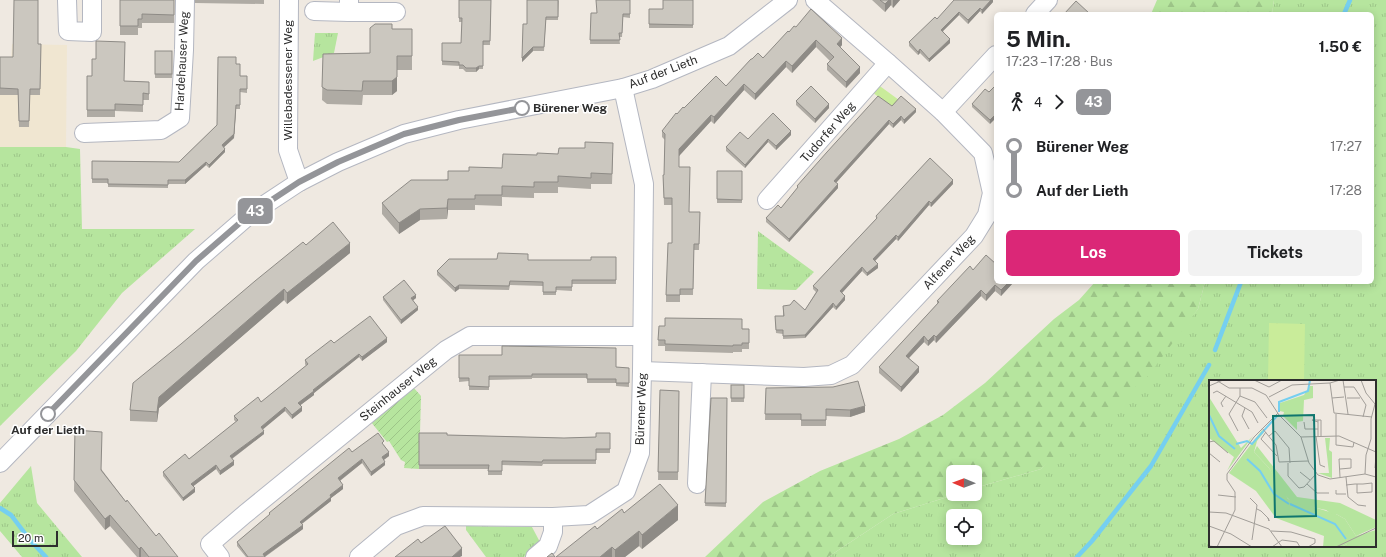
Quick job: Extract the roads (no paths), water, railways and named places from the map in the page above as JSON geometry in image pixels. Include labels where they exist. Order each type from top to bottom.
[{"type":"street","points":[[67,0],[68,31],[92,32],[92,0]]},
{"type":"street","name":"Hardehauser Weg","points":[[84,133],[162,130],[180,118],[185,0]]},
{"type":"street","name":"Willebadessener Weg","points":[[289,0],[288,150],[299,182]]},
{"type":"street","name":"Auf der Lieth","points":[[0,463],[196,261],[249,215],[299,182],[338,162],[404,134],[459,120],[623,88],[652,79],[729,46],[788,0]]},
{"type":"street","name":"Alfener Weg","points":[[642,371],[804,377],[831,374],[852,365],[974,236],[987,215],[992,193],[992,169],[983,153],[943,112],[815,0]]},
{"type":"street","points":[[1037,12],[1048,0]]},
{"type":"street","points":[[314,11],[349,6],[396,12]]},
{"type":"street","points":[[943,112],[994,57]]},
{"type":"street","name":"Tudorfer Weg","points":[[767,200],[888,63]]},
{"type":"street","name":"Bürener Weg","points":[[358,557],[396,526],[423,516],[553,517],[589,515],[626,491],[640,453],[644,184],[623,88]]},
{"type":"street","name":"Steinhauser Weg","points":[[220,557],[210,544],[373,409],[458,342],[470,336],[642,336]]},
{"type":"street","points":[[697,484],[702,373]]},
{"type":"street","points":[[535,557],[548,546],[553,532],[553,517]]},
{"type":"waterway","points":[[1345,12],[1350,0]]},
{"type":"waterway","points":[[1215,350],[1240,284]]},
{"type":"waterway","points":[[1077,557],[1092,541],[1151,466],[1209,365]]},
{"type":"waterway","points":[[0,508],[11,515],[30,540],[46,557]]},
{"type":"place","name":"Bürener Weg","points":[[522,108]]},
{"type":"place","name":"Auf der Lieth","points":[[48,414]]}]
